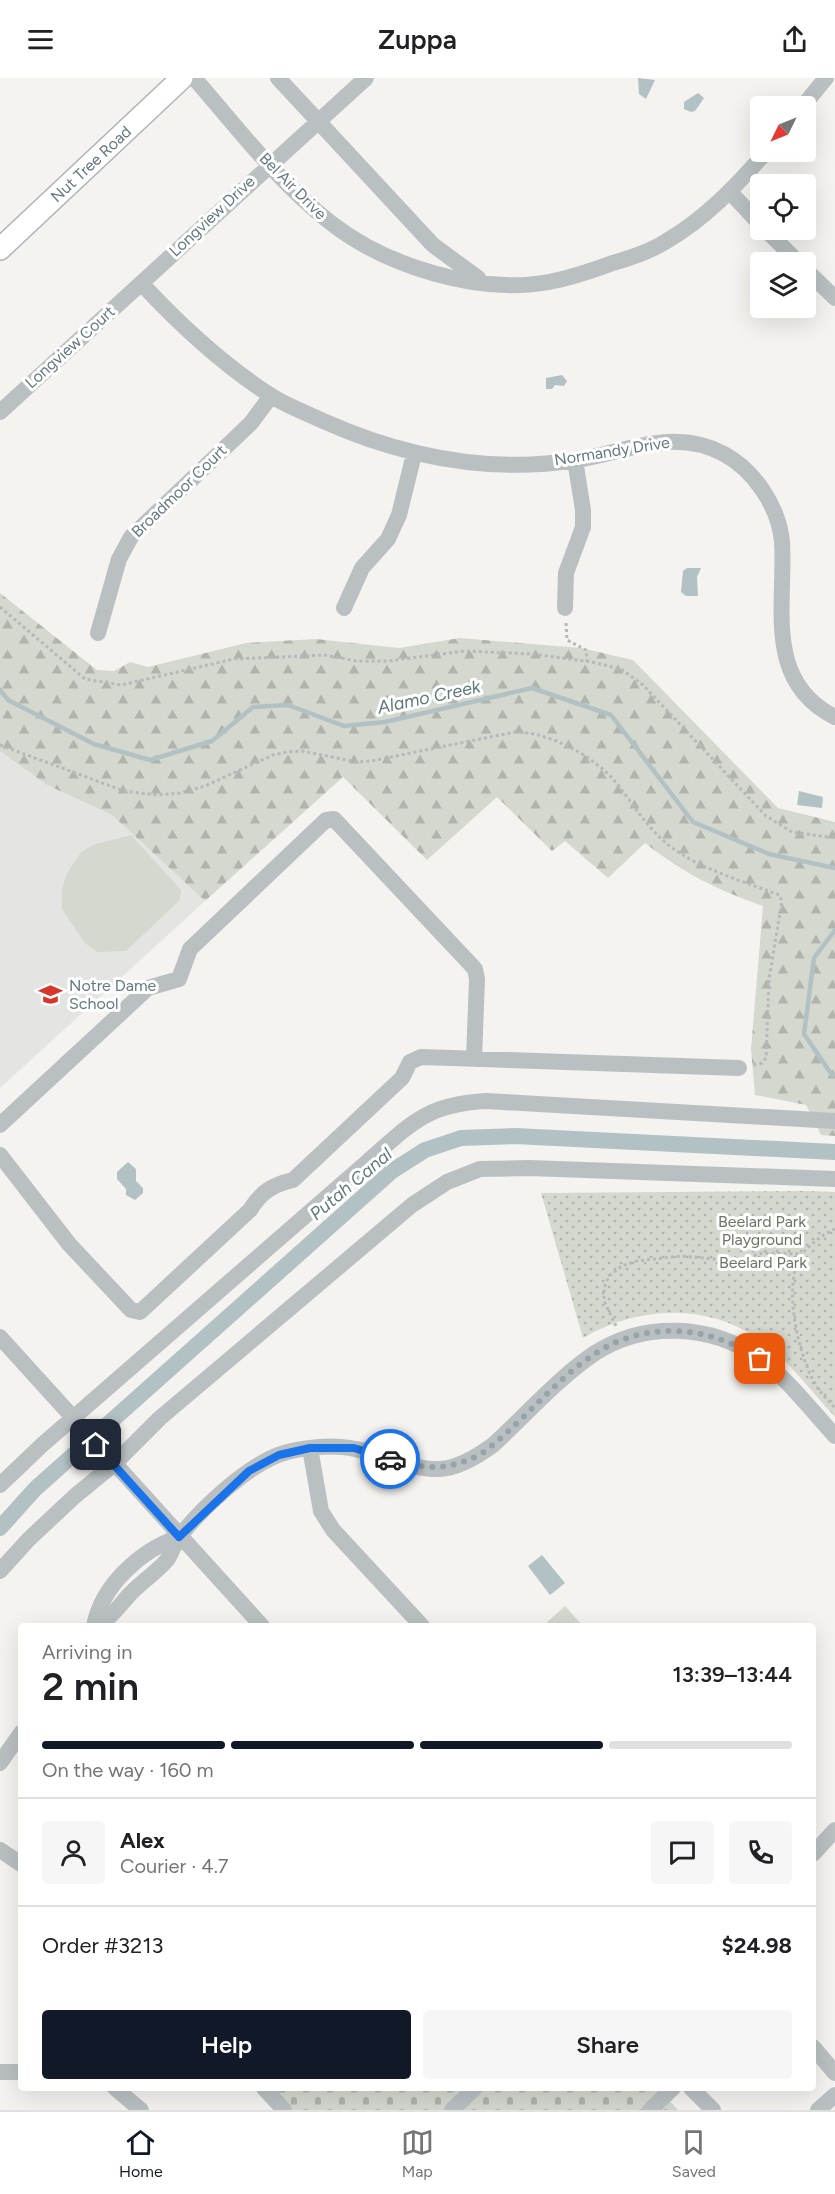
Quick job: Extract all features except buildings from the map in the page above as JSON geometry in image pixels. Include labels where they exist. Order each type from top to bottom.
[{"type":"main road","name":"Nut Tree Road","points":[[0,249],[182,78]]},
{"type":"street","name":"Bel Air Drive","points":[[194,78],[299,196],[332,224],[360,243],[392,259],[435,274],[484,282],[548,282],[626,259],[664,243],[695,222],[730,192],[757,162]]},
{"type":"street","points":[[278,78],[433,245],[484,282]]},
{"type":"street","name":"Longview Drive","points":[[141,283],[366,78]]},
{"type":"street","points":[[811,96],[826,78]]},
{"type":"street","points":[[730,192],[750,213]]},
{"type":"street","points":[[776,240],[788,252]]},
{"type":"street","points":[[816,280],[835,298]]},
{"type":"street","name":"Normandy Drive","points":[[141,283],[174,319],[271,396],[352,434],[414,454],[469,463],[574,460],[675,440],[702,444],[718,451],[746,471],[764,491],[776,514],[782,541],[780,614],[782,644],[789,668],[806,693],[835,717]]},
{"type":"street","name":"Longview Court","points":[[0,412],[141,283]]},
{"type":"street","name":"Broadmoor Court","points":[[98,633],[119,559],[131,537],[251,423],[271,396]]},
{"type":"street","points":[[344,608],[362,568],[388,539],[399,515],[414,454]]},
{"type":"street","points":[[565,608],[566,573],[583,528],[583,510],[574,460]]},
{"type":"street","points":[[0,1125],[148,988],[179,979],[190,949],[326,820],[334,819],[475,969],[477,979],[474,1059]]},
{"type":"street","points":[[0,1155],[69,1244],[131,1310],[140,1312],[250,1210],[263,1193],[276,1184],[292,1180],[402,1078],[410,1062],[421,1057],[739,1068]]},
{"type":"street","points":[[0,1485],[408,1126],[435,1109],[459,1103],[486,1101],[835,1121]]},
{"type":"street","points":[[0,1571],[28,1539],[111,1461],[412,1206],[447,1182],[480,1169],[530,1168],[835,1179]]},
{"type":"street","points":[[102,1623],[111,1618],[123,1601],[166,1560],[179,1537],[249,1471],[279,1455],[310,1448],[354,1448],[422,1467],[440,1469],[453,1466],[481,1454],[493,1445],[583,1363],[622,1339],[651,1332],[678,1330],[708,1334],[733,1343],[760,1359],[773,1370],[835,1436]]},
{"type":"street","points":[[0,1337],[259,1623]]},
{"type":"street","points":[[310,1448],[321,1511],[333,1530],[419,1623]]},
{"type":"street","points":[[0,1763],[18,1737]]},
{"type":"street","points":[[816,1851],[835,1830]]},
{"type":"street","points":[[0,1850],[18,1862]]},
{"type":"street","points":[[816,2051],[835,2073]]},
{"type":"street","points":[[0,2072],[18,2072]]},
{"type":"street","points":[[119,2091],[141,2110]]},
{"type":"street","points":[[267,2091],[284,2110]]},
{"type":"street","points":[[459,2108],[473,2091]]},
{"type":"street","points":[[650,2110],[670,2091]]},
{"type":"street","points":[[694,2091],[713,2110]]},
{"type":"street","points":[[818,2110],[835,2095]]},
{"type":"path","points":[[0,607],[85,679],[121,685],[234,659],[325,655],[356,661],[388,661],[465,651],[532,654],[587,661],[621,669],[643,685],[766,816],[792,832],[835,838]]},
{"type":"path","points":[[565,608],[567,640],[586,650],[587,661]]},
{"type":"path","points":[[0,745],[123,791],[157,795],[180,793],[205,786],[273,754],[303,752],[357,762],[515,732],[529,732],[548,738],[604,770],[617,783],[645,824],[672,848],[701,865],[779,895],[782,902],[769,979],[766,1058],[762,1063],[739,1068]]},
{"type":"path","points":[[835,1229],[802,1254],[794,1278],[794,1325],[805,1363],[817,1388],[835,1408]]},
{"type":"path","points":[[622,1339],[604,1301],[604,1288],[609,1276],[622,1266],[637,1261],[681,1256],[735,1261],[762,1253],[802,1254]]},
{"type":"shaded area","points":[[638,78],[655,80],[646,99],[639,94]]},
{"type":"shaded area","points":[[698,93],[704,98],[695,111],[684,109],[684,102]]},
{"type":"shaded area","points":[[562,375],[567,381],[564,386],[555,385],[552,389],[546,389],[546,378]]},
{"type":"shaded area","points":[[687,568],[701,568],[697,577],[698,596],[686,596],[681,592],[683,571]]},
{"type":"shaded area","name":"Notre Dame School","points":[[0,751],[47,785],[112,815],[205,901],[0,1088]]},
{"type":"shaded area","points":[[799,791],[823,797],[822,808],[797,805]]},
{"type":"shaded area","points":[[128,1162],[136,1169],[136,1181],[143,1188],[143,1193],[135,1200],[126,1195],[126,1189],[117,1179],[117,1172]]},
{"type":"shaded area","points":[[542,1555],[565,1583],[550,1595],[528,1566]]},
{"type":"green space","points":[[0,593],[97,670],[114,671],[130,662],[148,667],[246,643],[316,639],[399,648],[460,638],[581,648],[633,660],[778,808],[835,822],[835,1136],[821,1135],[806,1105],[755,1095],[751,1049],[763,906],[701,880],[645,843],[608,878],[565,841],[552,851],[497,797],[427,860],[343,777],[205,901],[112,815],[47,785],[0,751]]},
{"type":"green space","points":[[131,835],[181,890],[180,900],[126,951],[97,952],[85,943],[62,909],[62,890],[66,875],[81,852],[93,845]]},
{"type":"green space","name":"Beelard Park","points":[[835,1192],[835,1417],[789,1365],[768,1346],[736,1326],[715,1318],[693,1314],[647,1315],[625,1320],[583,1338],[541,1193]]},
{"type":"green space","points":[[565,1606],[580,1623],[546,1623]]},
{"type":"green space","points":[[264,2091],[661,2091],[678,2110],[282,2110]]},
{"type":"waterway","name":"Alamo Creek","points":[[0,690],[8,700],[94,744],[150,760],[212,741],[253,707],[288,705],[344,726],[385,722],[532,688],[611,715],[693,822],[769,854],[835,868]]},
{"type":"waterway","name":"Alamo Creek","points":[[835,930],[814,958],[804,1034],[832,1075],[835,1075]]},
{"type":"waterway","name":"Putah Canal","points":[[0,1528],[35,1489],[392,1171],[425,1150],[461,1138],[515,1136],[835,1152]]},
{"type":"way so far","points":[[390,1459],[440,1469],[481,1454],[583,1363],[622,1339],[666,1330],[696,1332],[733,1343],[760,1359]]},
{"type":"place","name":"Notre Dame School","points":[[51,994]]},
{"type":"route","points":[[96,1445],[179,1537],[249,1471],[279,1455],[310,1448],[354,1448],[390,1459]]},
{"type":"park label","name":"Beelard Park Playground","points":[[762,1230]]}]
